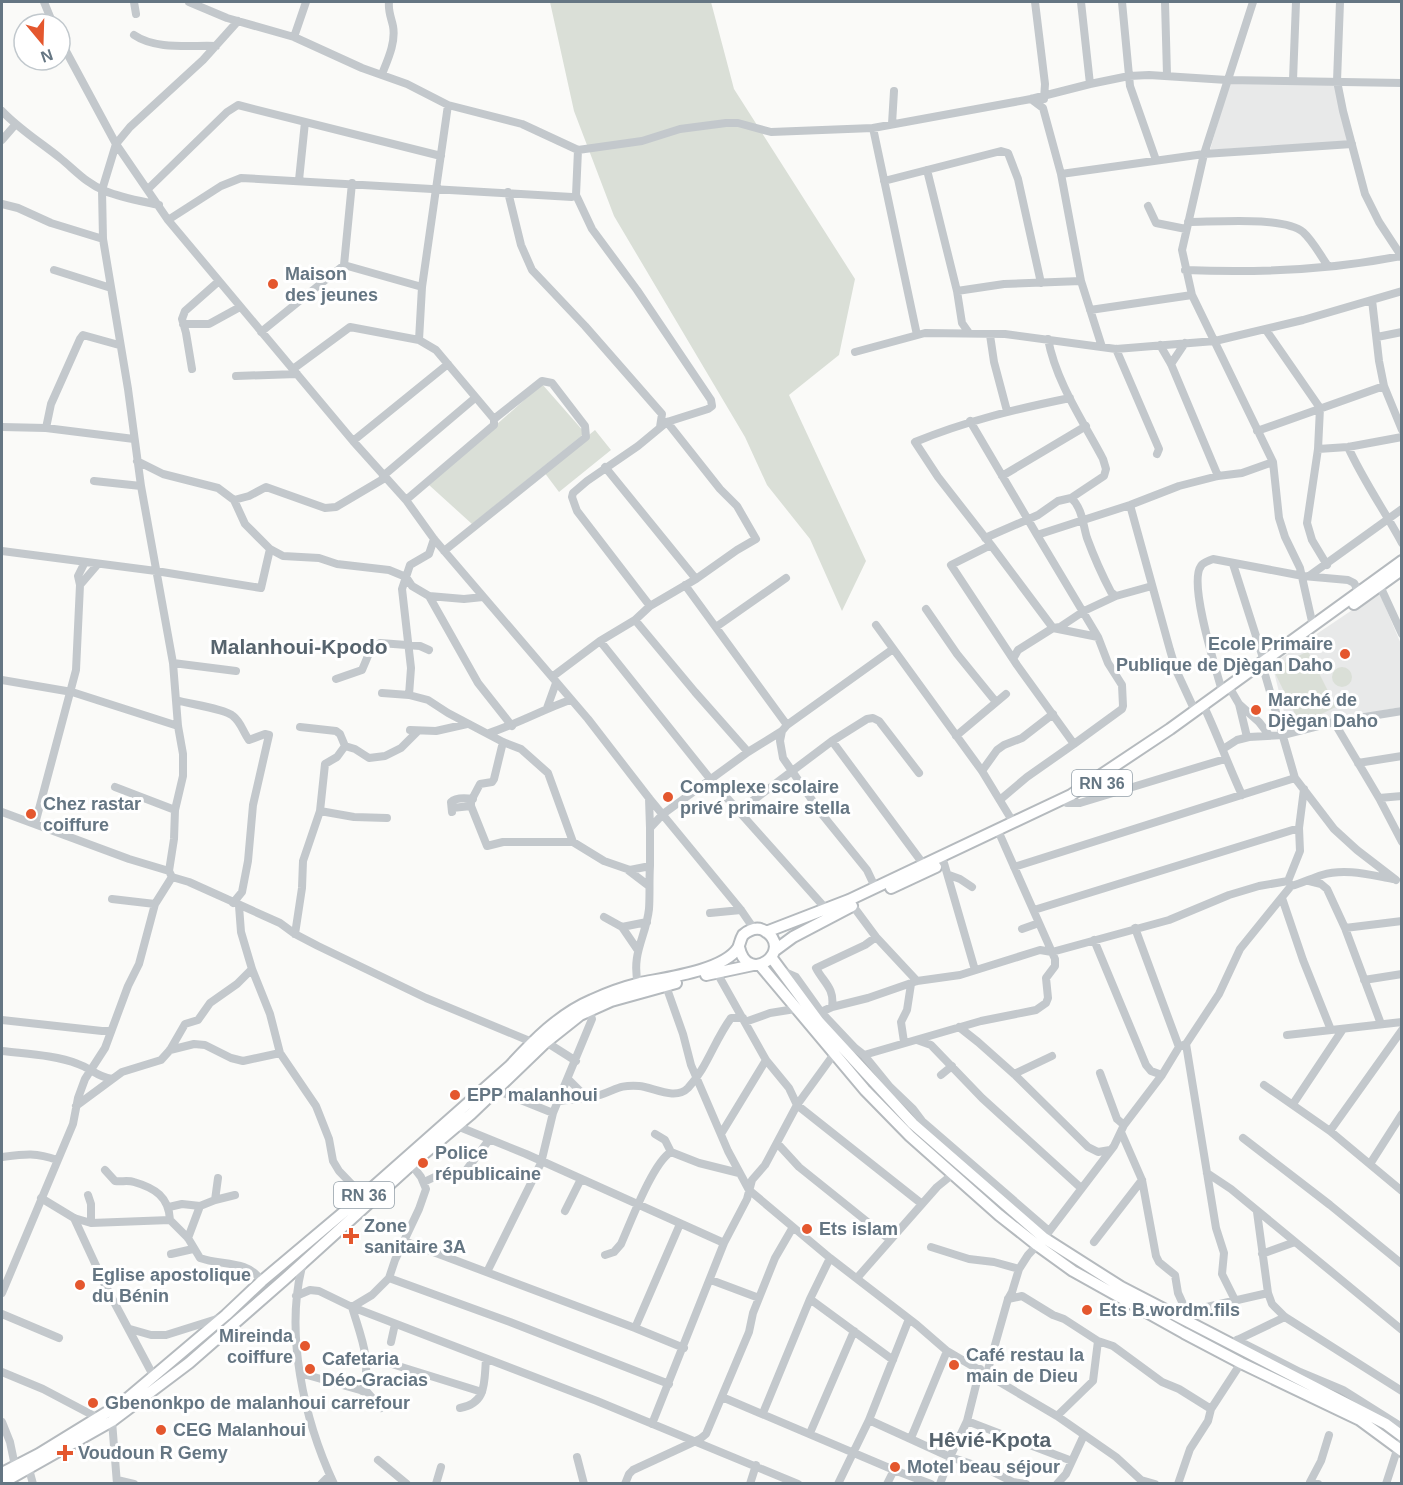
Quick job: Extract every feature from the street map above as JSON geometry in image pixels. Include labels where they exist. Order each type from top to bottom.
[{"type":"main road","name":"RN 36","points":[[2,1483],[112,1421],[189,1363],[411,1164],[457,1126],[546,1042],[589,1010],[611,1001],[716,971],[757,965],[793,937],[1067,803],[1125,768],[1401,561]]},
{"type":"main road","name":"RN 36","points":[[1263,665],[1401,570]]},
{"type":"main road","name":"RN 36","points":[[766,932],[827,910],[1071,795],[1200,711]]},
{"type":"main road","name":"RN 36","points":[[2,1473],[122,1403],[363,1196],[502,1073],[532,1042],[570,1012],[584,1003],[638,984],[684,975],[713,965],[733,953],[739,947],[743,935],[754,929]]},
{"type":"main road","points":[[754,929],[766,932],[774,941],[773,954],[780,970],[819,1022],[913,1124],[1043,1238],[1073,1270],[1241,1363],[1360,1420],[1400,1450]]},
{"type":"main road","points":[[739,947],[743,959],[757,965],[866,1090],[910,1136],[999,1215],[1043,1238],[1121,1287],[1181,1314],[1386,1424],[1401,1435]]},
{"type":"street","points":[[134,2],[136,14]]},
{"type":"street","points":[[190,2],[226,18],[294,36],[362,68],[407,84],[448,105],[522,124],[578,150],[642,141],[680,129],[726,123],[738,123],[771,132],[873,128],[1030,99],[1055,91],[1129,76],[1167,75],[1227,80],[1401,83]]},
{"type":"street","points":[[294,36],[306,2]]},
{"type":"street","points":[[382,74],[392,51],[394,29],[388,9],[389,2]]},
{"type":"street","points":[[1035,2],[1046,84],[1043,108],[1061,174],[1081,281],[1102,347]]},
{"type":"street","points":[[1081,2],[1090,84]]},
{"type":"street","points":[[1122,2],[1129,76],[1134,98],[1156,160]]},
{"type":"street","points":[[1165,2],[1167,75]]},
{"type":"street","points":[[1253,2],[1203,154],[1182,250],[1192,295],[1273,462],[1279,518],[1285,537],[1306,576],[1313,626]]},
{"type":"street","points":[[1293,80],[1296,2]]},
{"type":"street","points":[[1185,270],[1232,271],[1360,264],[1401,256],[1379,222],[1365,194],[1352,144],[1337,81],[1340,2]]},
{"type":"street","points":[[2,1293],[73,1124],[85,1078],[105,1048],[139,964],[155,903],[170,874],[175,810],[184,762],[178,726],[173,663],[141,486],[103,239],[102,190],[116,144],[130,127],[203,60],[238,21]]},
{"type":"street","points":[[134,34],[141,39],[157,43],[216,46]]},
{"type":"street","points":[[72,62],[116,144],[168,220],[353,441],[406,500],[434,539],[602,736],[754,929]]},
{"type":"street","points":[[1046,84],[1055,91]]},
{"type":"street","points":[[892,124],[894,91]]},
{"type":"street","points":[[1030,99],[1043,108]]},
{"type":"street","points":[[148,189],[234,106],[242,105],[441,156]]},
{"type":"street","points":[[419,340],[422,287],[448,105]]},
{"type":"street","points":[[2,111],[15,125],[84,179],[102,190],[159,205]]},
{"type":"street","points":[[299,180],[304,122]]},
{"type":"street","points":[[2,140],[15,125]]},
{"type":"street","points":[[873,128],[917,335]]},
{"type":"street","points":[[1061,174],[1203,154],[1352,144]]},
{"type":"street","points":[[578,150],[576,195],[592,230],[637,290],[711,400],[712,406],[663,421],[638,446],[605,467],[573,493],[573,502],[577,511],[650,606]]},
{"type":"street","points":[[884,181],[1001,151],[1008,153],[1018,179],[1041,283]]},
{"type":"street","points":[[927,170],[957,291],[962,323],[969,333]]},
{"type":"street","points":[[168,220],[233,180],[241,178],[572,197],[576,195]]},
{"type":"street","points":[[261,332],[344,265],[352,183]]},
{"type":"street","points":[[508,192],[521,245],[532,270],[585,326],[720,489],[737,506],[756,539],[650,606],[635,620],[600,641],[554,680],[547,708]]},
{"type":"street","points":[[102,206],[114,194]]},
{"type":"street","points":[[2,204],[18,208],[51,223],[103,239]]},
{"type":"street","points":[[1148,206],[1156,223],[1187,225],[1272,222],[1286,224],[1304,234],[1328,266]]},
{"type":"street","points":[[344,265],[422,287]]},
{"type":"street","points":[[54,270],[111,288]]},
{"type":"street","points":[[192,369],[186,333],[181,321],[185,311],[219,281]]},
{"type":"street","points":[[957,291],[1004,284],[1081,281]]},
{"type":"street","points":[[855,352],[917,335],[956,333],[1005,334],[1116,349],[1215,341],[1266,330],[1401,291]]},
{"type":"street","points":[[1090,310],[1192,295]]},
{"type":"street","points":[[1372,300],[1384,386],[1401,430]]},
{"type":"street","points":[[183,324],[209,324],[240,307]]},
{"type":"street","points":[[956,333],[962,323]]},
{"type":"street","points":[[236,376],[295,371],[350,327],[419,340],[436,350],[494,419],[494,425],[406,500]]},
{"type":"street","points":[[1266,330],[1320,408],[1318,449],[1307,523],[1311,540],[1327,565]]},
{"type":"street","points":[[1377,337],[1401,332]]},
{"type":"street","points":[[46,428],[51,404],[83,335],[119,345]]},
{"type":"street","points":[[990,335],[1006,411]]},
{"type":"street","points":[[1048,339],[1052,357],[1070,398],[1103,459],[1106,469],[1104,476],[1071,498],[1058,501],[1044,512],[1028,519],[951,565],[1013,659],[1074,744]]},
{"type":"street","points":[[1171,364],[1185,343]]},
{"type":"street","points":[[1160,345],[1171,364],[1218,476]]},
{"type":"street","points":[[1116,349],[1159,449],[1157,454]]},
{"type":"street","points":[[353,441],[448,364]]},
{"type":"street","points":[[444,551],[586,437],[587,432],[585,426],[552,382],[547,380],[542,381],[494,419]]},
{"type":"street","points":[[1257,432],[1384,386]]},
{"type":"street","points":[[234,500],[249,496],[266,487],[325,508],[336,507],[384,477],[476,398]]},
{"type":"street","points":[[1070,398],[970,421],[915,442],[938,477],[1053,628],[1098,638]]},
{"type":"street","points":[[970,421],[1084,611],[1108,663],[1122,685],[1123,706],[1001,799]]},
{"type":"street","points":[[3,426],[46,428],[134,439]]},
{"type":"street","points":[[1002,476],[1086,426]]},
{"type":"street","points":[[1318,449],[1348,447],[1401,437]]},
{"type":"street","points":[[1348,447],[1401,543]]},
{"type":"street","points":[[137,461],[163,474],[218,488],[234,500],[245,524],[270,549],[283,556],[319,558],[337,564],[389,570],[406,577],[412,586],[429,596],[464,599],[483,597]]},
{"type":"street","points":[[1037,535],[1130,505],[1179,486],[1218,476],[1242,473],[1273,462]]},
{"type":"street","points":[[605,467],[696,579]]},
{"type":"street","points":[[94,481],[141,486]]},
{"type":"street","points":[[1071,498],[1076,504],[1103,577],[1111,592],[1116,596]]},
{"type":"street","points":[[1130,505],[1176,670],[1224,754],[1242,795]]},
{"type":"street","points":[[1306,576],[1327,565],[1401,508]]},
{"type":"street","points":[[409,695],[411,668],[402,590],[410,565],[429,554],[434,539]]},
{"type":"street","points":[[2,551],[156,571],[261,588],[270,549]]},
{"type":"street","points":[[1269,735],[1227,691],[1200,609],[1199,567],[1213,559],[1306,576],[1351,581],[1359,592]]},
{"type":"street","points":[[35,824],[72,692],[77,663],[80,585],[78,576],[85,562]]},
{"type":"street","points":[[80,585],[98,564]]},
{"type":"street","points":[[1233,564],[1295,778],[1334,829],[1357,850],[1399,880]]},
{"type":"street","points":[[716,627],[786,578]]},
{"type":"street","points":[[686,585],[784,728]]},
{"type":"street","points":[[1013,659],[1018,650],[1084,611],[1116,596],[1152,586]]},
{"type":"street","points":[[1380,586],[1401,634]]},
{"type":"street","points":[[429,596],[478,683],[512,726]]},
{"type":"street","points":[[926,609],[957,654],[996,702]]},
{"type":"street","points":[[635,620],[747,752]]},
{"type":"street","points":[[876,625],[982,771],[1013,822]]},
{"type":"street","points":[[600,641],[711,780],[827,910]]},
{"type":"street","points":[[336,679],[362,670],[370,651],[380,643],[420,646],[429,650]]},
{"type":"street","points":[[651,828],[663,814],[747,752],[776,739],[784,728],[893,649]]},
{"type":"street","points":[[1007,650],[1018,650]]},
{"type":"street","points":[[173,663],[236,671]]},
{"type":"street","points":[[2,680],[72,692],[178,726]]},
{"type":"street","points":[[382,693],[409,695],[428,700],[467,724],[503,742],[521,748],[548,773],[573,842]]},
{"type":"street","points":[[956,736],[1006,694]]},
{"type":"street","points":[[176,700],[226,711],[239,723],[249,740],[268,735],[253,804],[248,861],[242,892],[236,904],[241,932],[252,969],[270,1014],[280,1053],[316,1106],[329,1139],[333,1161],[339,1171],[363,1196]]},
{"type":"street","points":[[489,734],[570,700]]},
{"type":"street","points":[[1239,704],[1247,738]]},
{"type":"street","points":[[1067,803],[1080,803],[1224,754],[1237,740],[1283,735],[1334,722],[1401,711]]},
{"type":"street","points":[[982,771],[997,750],[1022,738],[1053,714]]},
{"type":"street","points":[[739,811],[832,741],[867,719],[873,718],[879,721],[919,773]]},
{"type":"street","points":[[1334,722],[1379,798],[1401,842]]},
{"type":"street","points":[[345,746],[369,758],[385,756],[401,748],[414,730],[436,731],[467,724]]},
{"type":"street","points":[[300,728],[336,732],[342,738],[345,746]]},
{"type":"street","points":[[776,739],[783,758],[821,813],[867,870],[875,887]]},
{"type":"street","points":[[832,741],[924,865]]},
{"type":"street","points":[[503,742],[494,780],[480,784],[472,802],[487,846],[503,842],[573,842],[604,861],[627,869],[649,886]]},
{"type":"street","points":[[295,934],[302,888],[303,861],[320,811],[324,764],[337,757],[345,746]]},
{"type":"street","points":[[1358,763],[1401,756]]},
{"type":"street","points":[[1014,867],[1295,778]]},
{"type":"street","points":[[115,787],[175,810]]},
{"type":"street","points":[[940,1484],[967,1421],[1019,1269],[1110,1150],[1123,1128],[1219,994],[1240,949],[1282,898],[1300,851],[1299,828],[1304,789]]},
{"type":"street","points":[[1379,798],[1401,796]]},
{"type":"street","points":[[638,984],[635,972],[638,949],[647,922],[651,828],[649,798]]},
{"type":"street","points":[[452,810],[472,802]]},
{"type":"street","points":[[320,811],[354,818],[387,818]]},
{"type":"street","points":[[2,812],[189,882],[280,923],[295,934],[426,998],[532,1042]]},
{"type":"street","points":[[1034,910],[1299,828]]},
{"type":"street","points":[[864,1055],[959,1027],[1005,1015],[1020,1014],[1041,1007],[1048,998],[1046,978],[1055,966],[1052,952],[1000,835]]},
{"type":"street","points":[[944,863],[975,970]]},
{"type":"street","points":[[627,869],[650,866]]},
{"type":"street","points":[[821,1012],[914,982],[960,975],[1028,953],[1040,950],[1052,952],[1169,920],[1229,895],[1259,886],[1308,881],[1324,874],[1360,873],[1399,880]]},
{"type":"street","points":[[949,875],[972,886]]},
{"type":"street","points":[[1308,881],[1325,885],[1345,928],[1381,1024]]},
{"type":"street","points":[[1282,898],[1303,960],[1331,1030]]},
{"type":"street","points":[[112,899],[155,903]]},
{"type":"street","points":[[853,906],[914,982]]},
{"type":"street","points":[[710,913],[741,910]]},
{"type":"street","points":[[280,923],[297,915]]},
{"type":"street","points":[[604,917],[622,927],[638,949]]},
{"type":"street","points":[[1345,928],[1401,921]]},
{"type":"street","points":[[622,927],[647,922]]},
{"type":"street","points":[[1022,929],[1039,923]]},
{"type":"street","points":[[1136,928],[1182,1045],[1216,1228],[1224,1253],[1222,1274],[1235,1300]]},
{"type":"street","points":[[832,1007],[833,1001],[827,981],[816,968],[865,945],[876,937]]},
{"type":"street","points":[[1094,940],[1146,1065],[1151,1071],[1162,1075]]},
{"type":"street","points":[[76,1106],[122,1072],[161,1060],[170,1050],[185,1024],[198,1020],[210,1003],[237,984],[252,969]]},
{"type":"street","points":[[780,970],[796,977],[821,1012],[864,1055],[922,1121],[1043,1238]]},
{"type":"street","points":[[716,971],[766,1060],[789,1088],[797,1105],[922,1204]]},
{"type":"street","points":[[1364,980],[1401,974]]},
{"type":"street","points":[[904,1042],[901,1022],[914,982]]},
{"type":"street","points":[[666,986],[691,1065],[739,1173],[749,1190],[947,1351],[1057,1416],[1116,1458],[1141,1482],[1155,1484]]},
{"type":"street","points":[[559,1101],[599,1096],[614,1088],[624,1086],[682,1092],[704,1069],[712,1048],[737,1007]]},
{"type":"street","points":[[731,1018],[744,1020],[795,1009]]},
{"type":"street","points":[[487,1272],[542,1162],[553,1113],[592,1019],[589,1010]]},
{"type":"street","points":[[2,1020],[110,1031]]},
{"type":"street","points":[[1287,1035],[1401,1022]]},
{"type":"street","points":[[959,1027],[1014,1074],[1088,1147],[1098,1152],[1110,1150]]},
{"type":"street","points":[[1293,1104],[1343,1029]]},
{"type":"street","points":[[1330,1131],[1401,1030]]},
{"type":"street","points":[[917,1040],[931,1045],[982,1098],[1081,1188]]},
{"type":"street","points":[[546,1042],[576,1061]]},
{"type":"street","points":[[170,1050],[194,1044],[205,1045],[231,1058],[243,1061],[280,1053]]},
{"type":"street","points":[[2,1051],[65,1060],[90,1069],[100,1077],[112,1079]]},
{"type":"street","points":[[652,1424],[724,1243],[747,1199],[752,1180],[765,1165],[797,1105],[834,1054]]},
{"type":"street","points":[[1014,1074],[1052,1056]]},
{"type":"street","points":[[721,1134],[766,1060]]},
{"type":"street","points":[[941,1075],[952,1066]]},
{"type":"street","points":[[1100,1073],[1142,1180],[1156,1256],[1159,1262],[1175,1275],[1178,1293],[1183,1304],[1181,1314],[1268,1293]]},
{"type":"street","points":[[568,1080],[586,1097]]},
{"type":"street","points":[[1263,1085],[1330,1131],[1401,1191]]},
{"type":"street","points":[[496,1090],[553,1113]]},
{"type":"street","points":[[1370,1164],[1401,1114]]},
{"type":"street","points":[[457,1126],[526,1154],[724,1243]]},
{"type":"street","points":[[655,1134],[665,1140],[671,1152],[699,1163],[739,1173]]},
{"type":"street","points":[[1243,1138],[1401,1264]]},
{"type":"street","points":[[424,1182],[445,1172],[462,1177],[489,1140]]},
{"type":"street","points":[[777,1143],[799,1167],[890,1240]]},
{"type":"street","points":[[605,1255],[614,1252],[621,1244],[663,1157],[671,1152]]},
{"type":"street","points":[[2,1157],[32,1153],[57,1160]]},
{"type":"street","points":[[352,1307],[372,1295],[389,1278],[424,1196],[426,1189],[424,1182],[411,1164]]},
{"type":"street","points":[[105,1170],[115,1181],[133,1182],[162,1195],[169,1207],[170,1220],[188,1238],[200,1257],[208,1261],[241,1265],[256,1273],[262,1281]]},
{"type":"street","points":[[1207,1173],[1231,1189],[1401,1330]]},
{"type":"street","points":[[857,1278],[937,1187],[953,1174]]},
{"type":"street","points":[[215,1200],[218,1178]]},
{"type":"street","points":[[565,1211],[581,1179]]},
{"type":"street","points":[[1094,1242],[1142,1180]]},
{"type":"street","points":[[88,1195],[91,1204],[91,1223]]},
{"type":"street","points":[[169,1207],[182,1204],[200,1206],[235,1195]]},
{"type":"street","points":[[40,1198],[74,1218],[91,1223],[170,1220]]},
{"type":"street","points":[[188,1238],[200,1206]]},
{"type":"street","points":[[1257,1212],[1268,1293],[1272,1304],[1285,1317],[1401,1391]]},
{"type":"street","points":[[74,1218],[105,1285],[154,1377]]},
{"type":"street","points":[[635,1328],[680,1224]]},
{"type":"street","points":[[625,1484],[633,1470],[695,1442],[706,1434],[749,1332],[759,1298],[778,1251],[793,1227]]},
{"type":"street","points":[[404,1241],[684,1348]]},
{"type":"street","points":[[1262,1254],[1295,1242]]},
{"type":"street","points":[[931,1247],[969,1259],[994,1262],[1019,1269]]},
{"type":"street","points":[[171,1254],[193,1249]]},
{"type":"street","points":[[763,1413],[810,1299],[830,1258]]},
{"type":"street","points":[[303,1261],[296,1296],[300,1373],[306,1410],[332,1479],[321,1484]]},
{"type":"street","points":[[389,1278],[669,1384]]},
{"type":"street","points":[[298,1280],[310,1290]]},
{"type":"street","points":[[711,1280],[759,1298]]},
{"type":"street","points":[[1015,1281],[1022,1296],[1053,1315],[1065,1319],[1098,1341],[1113,1346],[1162,1382],[1179,1389],[1211,1409]]},
{"type":"street","points":[[296,1296],[310,1290],[324,1292],[352,1307],[756,1465],[798,1484]]},
{"type":"street","points":[[1008,1299],[1022,1296]]},
{"type":"street","points":[[810,1299],[892,1360]]},
{"type":"street","points":[[352,1307],[366,1356],[367,1379],[362,1391]]},
{"type":"street","points":[[2,1314],[59,1338]]},
{"type":"street","points":[[130,1329],[151,1335],[166,1335],[226,1315]]},
{"type":"street","points":[[1285,1317],[1237,1340],[1275,1360],[1343,1390],[1401,1427]]},
{"type":"street","points":[[838,1484],[869,1420],[909,1319]]},
{"type":"street","points":[[391,1342],[395,1324]]},
{"type":"street","points":[[810,1433],[854,1331]]},
{"type":"street","points":[[1057,1416],[1093,1381],[1098,1341]]},
{"type":"street","points":[[911,1438],[947,1351]]},
{"type":"street","points":[[366,1356],[482,1392]]},
{"type":"street","points":[[460,1408],[472,1406],[480,1398],[486,1359]]},
{"type":"street","points":[[1178,1484],[1190,1449],[1208,1420],[1211,1409],[1241,1363]]},
{"type":"street","points":[[2,1372],[43,1389],[98,1418]]},
{"type":"street","points":[[300,1373],[362,1391],[371,1395],[381,1408]]},
{"type":"street","points":[[722,1397],[931,1484]]},
{"type":"street","points":[[869,1420],[950,1457],[987,1469],[1013,1482],[1026,1484]]},
{"type":"street","points":[[112,1421],[117,1482],[134,1484]]},
{"type":"street","points":[[967,1421],[1072,1461]]},
{"type":"street","points":[[2,1422],[10,1442],[15,1466]]},
{"type":"street","points":[[1312,1483],[1329,1434]]},
{"type":"street","points":[[1061,1482],[1084,1435]]},
{"type":"street","points":[[1386,1484],[1400,1450],[1401,1435]]},
{"type":"street","points":[[575,1484],[583,1479],[577,1457]]},
{"type":"street","points":[[378,1460],[407,1484]]},
{"type":"street","points":[[750,1484],[756,1465]]},
{"type":"street","points":[[436,1484],[441,1467]]},
{"type":"street","points":[[28,1468],[33,1484]]},
{"type":"street","points":[[887,1484],[894,1470]]},
{"type":"shaded area","points":[[550,2],[711,2],[734,89],[855,279],[839,355],[789,395],[866,561],[842,611],[810,539],[767,485],[745,437],[614,216],[574,111]]},
{"type":"shaded area","points":[[1230,81],[1335,83],[1349,141],[1210,150]]},
{"type":"shaded area","points":[[542,384],[585,433],[472,524],[429,485]]},
{"type":"shaded area","points":[[595,430],[611,450],[559,492],[544,472]]},
{"type":"shaded area","name":"Ecole Primaire Publique de Djègan Daho","points":[[1379,592],[1401,644],[1401,707],[1288,728],[1272,664]]},
{"type":"shaded area","points":[[1308,651],[1336,707],[1300,724],[1273,669]]},
{"type":"shaded area","points":[[1342,667],[1349,670],[1352,677],[1349,684],[1342,687],[1335,684],[1332,677],[1335,670]]},
{"type":"place","name":"Maison des jeunes","points":[[273,284]]},
{"type":"place","name":"Ecole Primaire Publique de Djègan Daho","points":[[1345,654]]},
{"type":"place","name":"Marché de Djègan Daho","points":[[1256,710]]},
{"type":"place","name":"Complexe scolaire privé primaire stella","points":[[668,797]]},
{"type":"place","name":"Chez rastar coiffure","points":[[31,814]]},
{"type":"place","name":"EPP malanhoui","points":[[455,1095]]},
{"type":"place","name":"Police républicaine","points":[[423,1163]]},
{"type":"place","name":"Ets islam","points":[[807,1229]]},
{"type":"place","name":"Zone sanitaire 3A","points":[[351,1236]]},
{"type":"place","name":"Eglise apostolique du Bénin","points":[[80,1285]]},
{"type":"place","name":"Ets B.wordm.fils","points":[[1087,1310]]},
{"type":"place","name":"Mireinda coiffure","points":[[305,1346]]},
{"type":"place","name":"Café restau la main de Dieu","points":[[954,1365]]},
{"type":"place","name":"Cafetaria Déo-Gracias","points":[[310,1369]]},
{"type":"place","name":"Gbenonkpo de malanhoui carrefour","points":[[93,1403]]},
{"type":"place","name":"CEG Malanhoui","points":[[161,1430]]},
{"type":"place","name":"Voudoun R Gemy","points":[[65,1453]]},
{"type":"place","name":"Motel beau séjour","points":[[895,1467]]},
{"type":"district","name":"Malanhoui-Kpodo","points":[[299,646]]},
{"type":"district","name":"Hêvié-Kpota","points":[[990,1439]]}]
